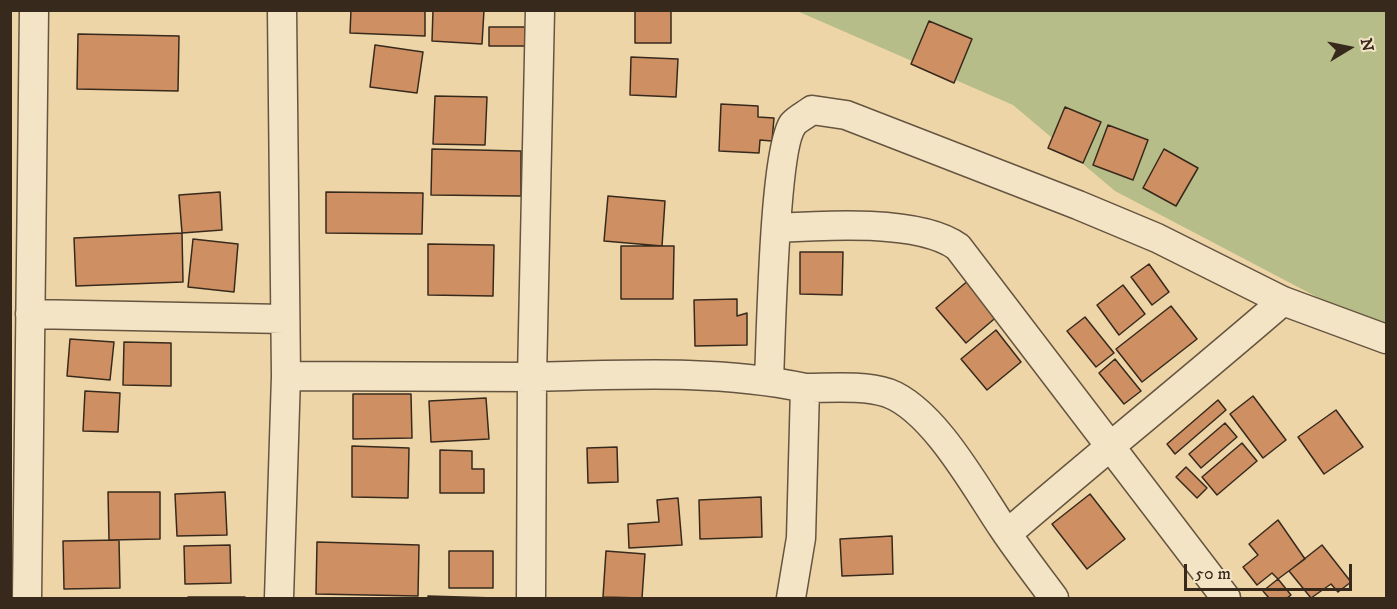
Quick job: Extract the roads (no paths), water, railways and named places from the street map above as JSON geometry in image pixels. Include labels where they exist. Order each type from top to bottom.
[{"type":"street","points":[[27,598],[19,372],[30,314],[34,10]]},
{"type":"street","points":[[279,598],[286,376],[282,10]]},
{"type":"street","points":[[531,598],[532,377],[540,10]]},
{"type":"street","points":[[769,380],[776,228],[784,147],[793,124],[812,111],[846,115],[1118,222],[1283,301],[1386,339]]},
{"type":"street","points":[[776,228],[850,225],[934,234],[945,237],[958,247],[1226,598]]},
{"type":"street","points":[[1007,534],[1109,445],[1193,379],[1283,301]]},
{"type":"street","points":[[30,314],[284,319]]},
{"type":"street","points":[[286,376],[675,375],[769,380],[805,388],[872,390],[898,398],[948,445],[1007,534],[1054,598]]},
{"type":"street","points":[[791,598],[801,538],[805,388]]}]
